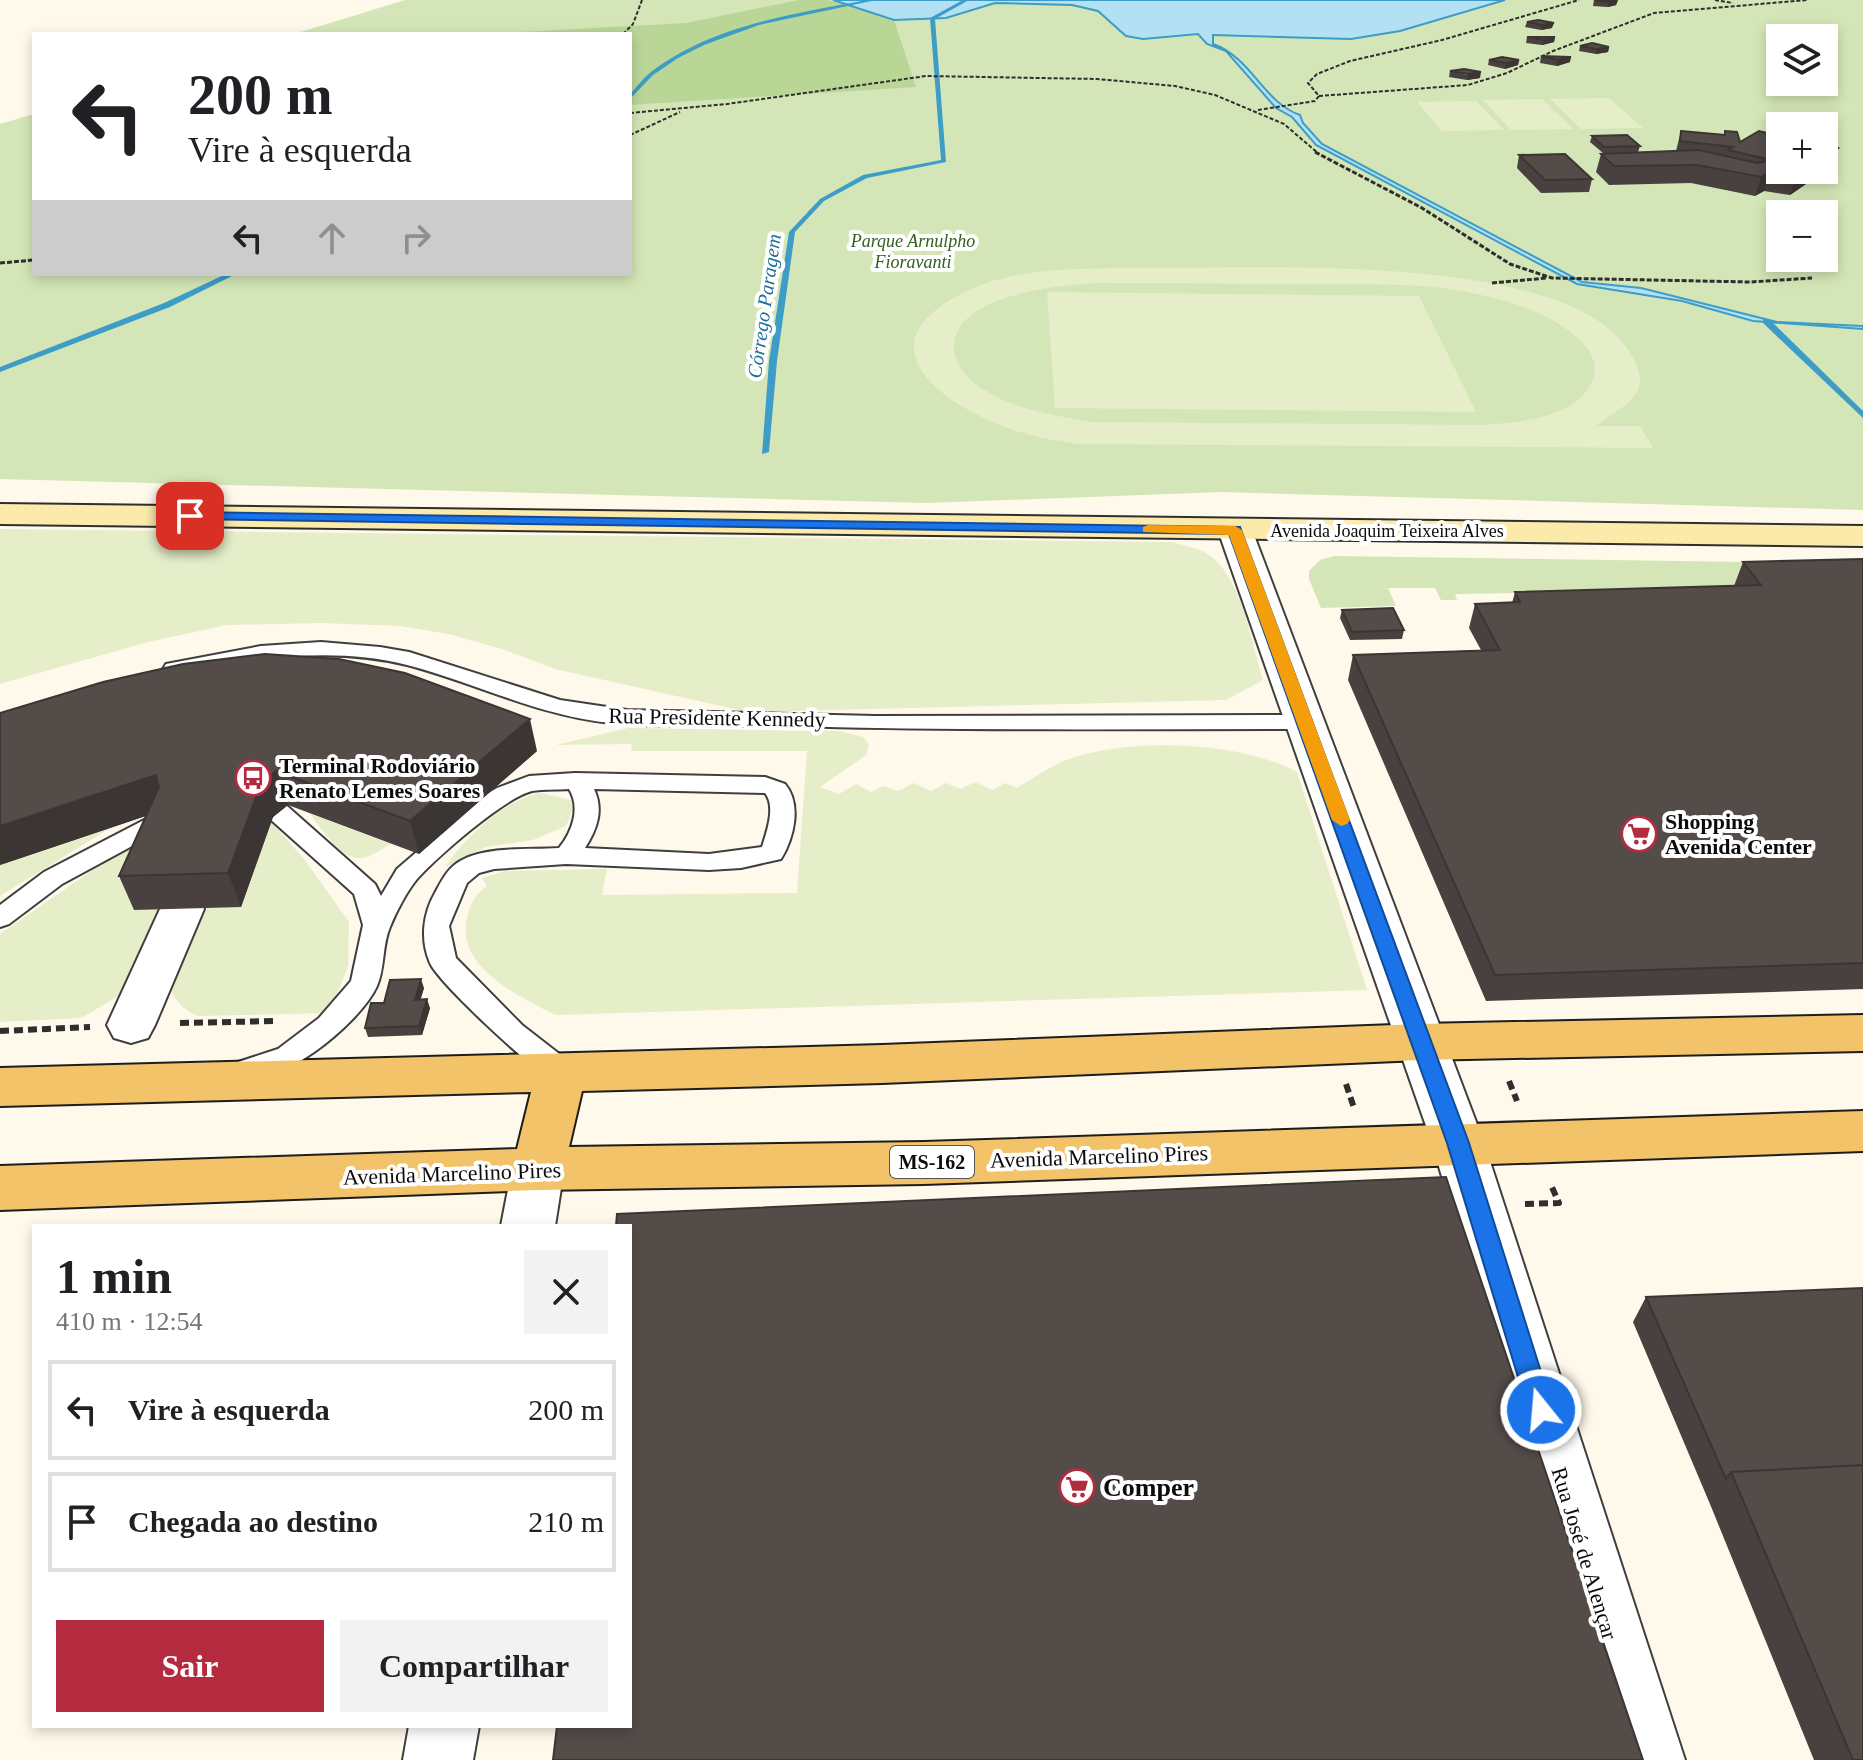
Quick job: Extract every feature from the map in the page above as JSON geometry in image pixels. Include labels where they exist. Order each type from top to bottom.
[{"type":"main road","name":"Avenida Joaquim Teixeira Alves","points":[[0,514],[1863,536]]},
{"type":"main road","points":[[0,1087],[882,1064],[1420,1042],[1863,1033]]},
{"type":"main road","points":[[538,1169],[561,1071]]},
{"type":"main road","name":"Avenida Marcelino Pires","points":[[0,1188],[538,1169],[924,1163],[1863,1131]]},
{"type":"street","name":"Rua José de Alençar","points":[[1235,530],[1458,1143],[1650,1760]]},
{"type":"street","points":[[131,1025],[182,909]]},
{"type":"street","points":[[528,1224],[538,1169]]},
{"type":"street","points":[[438,1760],[444,1728]]},
{"type":"lane","name":"Rua Presidente Kennedy","points":[[146,676],[216,659],[290,650],[352,650],[407,659],[511,694],[578,712],[632,718],[810,718],[875,723],[1306,722]]},
{"type":"lane","points":[[566,856],[580,839],[589,801],[584,788],[575,781]]},
{"type":"lane","points":[[217,1080],[288,1057],[329,1025],[364,984],[375,929],[406,875],[506,793],[529,784],[575,781],[755,784],[770,785],[779,791],[783,801],[777,843],[772,853],[761,857],[709,862],[566,856],[494,861],[471,866],[457,877],[445,898],[436,926],[443,961],[512,1033],[561,1071]]},
{"type":"lane","points":[[278,812],[366,890],[375,929]]},
{"type":"lane","points":[[0,918],[53,878],[171,814]]},
{"type":"lane","points":[[406,875],[457,877]]},
{"type":"path","points":[[625,32],[633,24],[642,0]]},
{"type":"path","points":[[1319,96],[1308,83],[1321,72],[1579,0]]},
{"type":"path","points":[[1715,0],[1746,5]]},
{"type":"path","points":[[1254,110],[1297,105],[1315,101],[1319,96],[1468,85],[1507,73],[1553,51],[1654,13],[1807,0]]},
{"type":"path","points":[[632,113],[687,109],[926,76],[1097,79],[1175,86],[1215,95],[1284,124],[1312,150],[1422,208],[1510,264],[1552,278]]},
{"type":"path","points":[[632,134],[687,109]]},
{"type":"path","points":[[0,263],[32,260]]},
{"type":"path","points":[[1492,283],[1558,277],[1750,282],[1812,278]]},
{"type":"green space","name":"Parque Arnulpho Fioravanti","points":[[405,0],[1863,0],[1863,510],[1220,492],[927,503],[0,479],[0,124],[32,115],[32,276],[632,276],[632,32],[301,32]]},
{"type":"green space","points":[[799,0],[828,0],[894,20],[916,87],[632,105],[632,32],[523,32],[686,23]]},
{"type":"green space","points":[[1609,98],[1643,128],[1581,129],[1550,99]]},
{"type":"green space","points":[[1542,99],[1573,129],[1511,130],[1483,100]]},
{"type":"green space","points":[[1476,101],[1504,130],[1442,131],[1417,102]]},
{"type":"green space","points":[[1254,267],[1400,272],[1473,280],[1538,294],[1591,316],[1626,347],[1639,375],[1635,394],[1596,426],[1640,426],[1653,448],[1077,444],[1011,429],[958,404],[937,388],[921,370],[914,351],[918,331],[935,311],[967,291],[1009,277],[1076,269]],"holes":[[[1098,283],[1438,287],[1500,300],[1544,315],[1574,335],[1589,350],[1594,363],[1594,376],[1577,401],[1563,409],[1531,419],[1499,424],[1092,422],[1038,411],[998,398],[975,383],[957,362],[954,349],[958,330],[970,316],[989,304],[1035,290]]]},
{"type":"green space","points":[[1047,292],[1419,296],[1476,412],[1055,408]]},
{"type":"green space","points":[[0,529],[1171,542],[1202,551],[1226,573],[1243,608],[1263,680],[1226,700],[748,712],[555,669],[453,635],[401,626],[321,623],[227,625],[148,642],[0,684]]},
{"type":"green space","points":[[1334,556],[1817,563],[1842,581],[1725,585],[1741,608],[1519,593],[1455,594],[1457,600],[1441,600],[1435,588],[1388,588],[1396,606],[1321,608],[1309,579],[1309,571],[1320,560]]},
{"type":"green space","points":[[628,728],[840,731],[863,737],[869,745],[866,755],[820,787],[839,794],[856,784],[871,792],[883,786],[898,791],[914,783],[931,791],[946,783],[961,789],[975,782],[992,790],[1005,783],[1017,788],[1065,761],[1125,747],[1155,745],[1217,749],[1273,762],[1297,772],[1367,990],[555,1015],[496,980],[473,955],[467,940],[466,924],[472,902],[487,886],[482,878],[505,871],[607,869],[602,895],[797,893],[807,751],[631,751],[632,744],[556,745]]},
{"type":"green space","points":[[541,793],[571,800],[573,809],[566,826],[533,840],[486,847],[445,867],[487,821],[513,803]]},
{"type":"green space","points":[[309,813],[391,844],[369,856],[354,858],[332,842]]},
{"type":"green space","points":[[271,822],[305,860],[349,922],[348,967],[329,1013],[198,1016],[180,1004],[168,986],[200,908]]},
{"type":"green space","points":[[112,827],[0,896],[0,865]]},
{"type":"green space","points":[[146,833],[164,909],[129,990],[81,1018],[0,1022],[0,934]]},
{"type":"water","points":[[833,0],[1505,0],[1400,31],[1351,39],[1213,35],[1213,44],[1226,50],[1238,59],[1277,101],[1300,115],[1303,123],[1322,144],[1582,282],[1641,288],[1777,322],[1863,326],[1863,329],[1753,321],[1682,301],[1577,284],[1316,145],[1292,117],[1276,108],[1226,51],[1207,44],[1198,34],[1143,39],[1126,36],[1098,11],[1072,5],[995,3],[946,18],[894,20]]},
{"type":"building","points":[[1538,20],[1554,23],[1542,25],[1527,22]]},
{"type":"building","points":[[1527,37],[1555,37],[1544,40]]},
{"type":"building","points":[[1592,43],[1609,47],[1597,49],[1580,46]]},
{"type":"building","points":[[1541,56],[1571,57],[1558,60]]},
{"type":"building","points":[[1502,57],[1519,60],[1506,63],[1489,60]]},
{"type":"building","points":[[1464,69],[1481,72],[1468,74],[1450,71]]},
{"type":"building","points":[[1681,131],[1725,135],[1725,131],[1737,132],[1740,142],[1759,131],[1766,133],[1766,159],[1728,150],[1733,147],[1680,141]]},
{"type":"building","points":[[1627,135],[1640,146],[1604,147],[1592,136]]},
{"type":"building","points":[[1699,150],[1757,163],[1766,161],[1766,174],[1761,177],[1697,165],[1614,166],[1601,154]]},
{"type":"building","points":[[1565,154],[1592,179],[1545,180],[1519,155]]},
{"type":"building","name":"Shopping Avenida Center","points":[[1863,559],[1863,963],[1495,975],[1353,655],[1500,650],[1475,604],[1520,602],[1515,592],[1761,585],[1743,562]]},
{"type":"building","points":[[1393,608],[1404,630],[1352,632],[1342,610]]},
{"type":"building","name":"Terminal Rodoviário Renato Lemes Soares","points":[[265,654],[339,659],[405,673],[530,719],[410,821],[276,771],[261,784],[228,873],[119,876],[159,787],[156,775],[0,826],[0,713],[103,682],[183,664]]},
{"type":"building","points":[[421,979],[415,1000],[427,999],[419,1026],[365,1028],[371,1003],[384,1003],[390,980]]},
{"type":"building","name":"Comper","points":[[1446,1177],[1643,1760],[553,1760],[557,1728],[632,1728],[632,1224],[616,1224],[617,1214]]},
{"type":"building","points":[[1863,1288],[1863,1465],[1731,1472],[1726,1479],[1646,1297]]},
{"type":"building","points":[[1863,1465],[1863,1760],[1853,1760],[1731,1472]]},
{"type":"waterway","points":[[632,95],[651,74],[676,57],[729,33],[786,17],[874,0]]},
{"type":"waterway","name":"Córrego Paragem","points":[[765,452],[773,361],[792,232],[822,200],[865,176],[944,161],[932,18],[967,0]]},
{"type":"waterway","points":[[0,370],[167,305],[228,276]]},
{"type":"waterway","points":[[1766,321],[1863,416]]},
{"type":"slow traffic","points":[[1148,529],[1235,530],[1341,820]]},
{"type":"place","name":"Terminal Rodoviário Renato Lemes Soares","points":[[253,778]]},
{"type":"place","name":"Shopping Avenida Center","points":[[1639,834]]},
{"type":"place","name":"Comper","points":[[1077,1487]]},
{"type":"route","points":[[190,516],[1235,530],[1458,1143],[1541,1410]]}]
